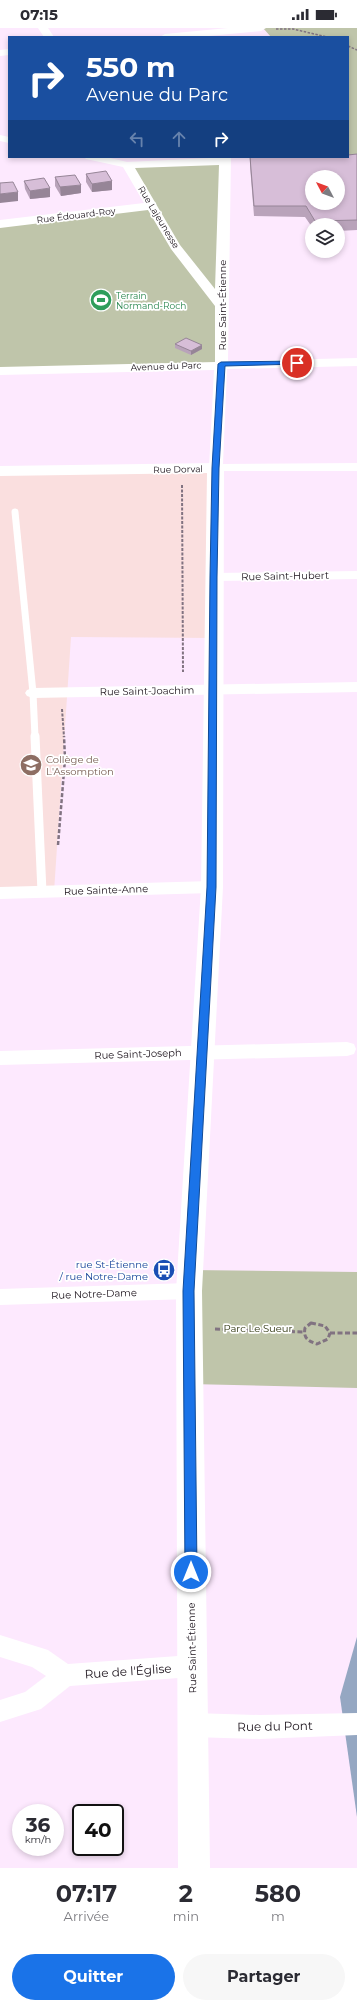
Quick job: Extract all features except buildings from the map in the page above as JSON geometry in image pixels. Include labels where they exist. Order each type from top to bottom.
[{"type":"street","points":[[176,36],[261,28]]},
{"type":"street","points":[[95,158],[127,165],[224,159]]},
{"type":"street","name":"Rue Saint-Étienne","points":[[194,1868],[189,1291],[212,887],[214,690],[213,577],[221,364],[224,159]]},
{"type":"street","name":"Rue Lajeunesse","points":[[127,165],[175,246],[222,306]]},
{"type":"street","name":"Rue Édouard-Roy","points":[[0,224],[152,206]]},
{"type":"street","name":"Avenue du Parc","points":[[0,371],[221,364],[357,362]]},
{"type":"street","name":"Rue Dorval","points":[[0,472],[357,467]]},
{"type":"street","name":"Rue Saint-Hubert","points":[[213,577],[357,575]]},
{"type":"street","name":"Rue Saint-Joachim","points":[[33,693],[357,687]]},
{"type":"street","name":"Rue Sainte-Anne","points":[[0,893],[212,887]]},
{"type":"street","name":"Rue Saint-Joseph","points":[[0,1058],[202,1051],[347,1049]]},
{"type":"street","name":"Rue Notre-Dame","points":[[0,1297],[189,1291]]},
{"type":"street","points":[[0,1646],[39,1658],[65,1675],[32,1701],[0,1711]]},
{"type":"street","name":"Rue de l'Église","points":[[65,1675],[192,1666]]},
{"type":"street","name":"Rue du Pont","points":[[193,1725],[260,1727],[357,1724]]},
{"type":"lane","points":[[15,512],[33,693],[42,892]]},
{"type":"path","points":[[261,28],[293,29],[323,36]]},
{"type":"path","points":[[175,485],[183,485],[184,672],[177,675]]},
{"type":"path","points":[[57,853],[65,759],[60,693]]},
{"type":"path","points":[[311,1323],[319,1323],[327,1326],[330,1333],[328,1339],[317,1344],[306,1339],[304,1332],[311,1323]]},
{"type":"path","points":[[189,1328],[304,1332]]},
{"type":"path","points":[[330,1333],[357,1333]]},
{"type":"shaded area","name":"Collège de L'Assomption","points":[[216,468],[214,638],[71,637],[54,892],[0,893],[0,472]]},
{"type":"green space","points":[[263,28],[357,28],[357,155],[349,155],[349,36],[270,36]]},
{"type":"green space","points":[[224,161],[221,364],[0,371],[0,224],[152,206],[127,165]]},
{"type":"green space","name":"Parc Le Sueur","points":[[190,1270],[357,1272],[357,1388],[189,1384]]},
{"type":"water","points":[[357,1637],[357,1817],[340,1697]]},
{"type":"place","name":"Terrain Normand-Roch","points":[[101,300]]},
{"type":"place","name":"Collège de L'Assomption","points":[[31,765]]},
{"type":"place","name":"rue St-Étienne / rue Notre-Dame","points":[[164,1270]]},
{"type":"route","points":[[191,1572],[189,1291],[212,887],[214,690],[213,577],[221,364],[297,363]]}]
